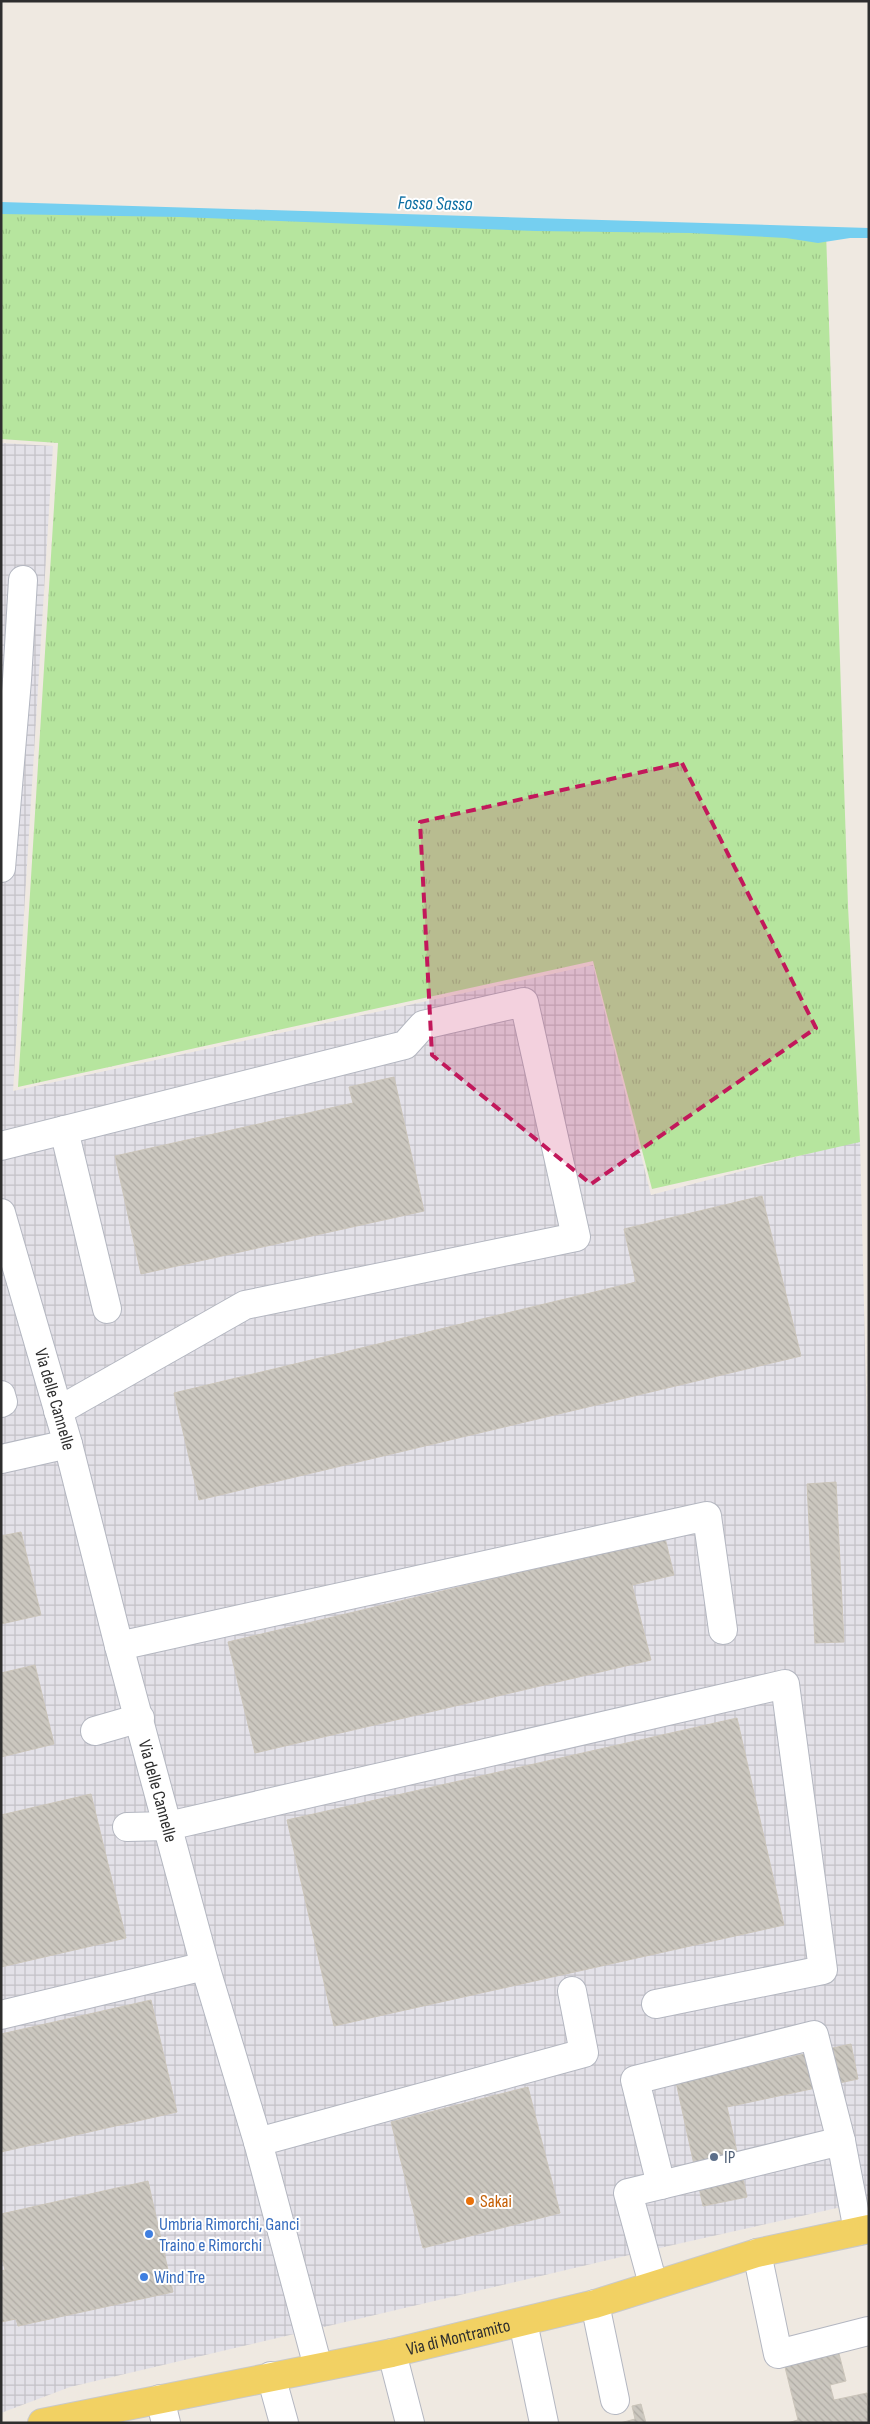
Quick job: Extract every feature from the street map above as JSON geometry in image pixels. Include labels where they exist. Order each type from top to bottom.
[{"type":"main road","name":"Via di Montramito","points":[[42,2423],[163,2411],[271,2376],[392,2353],[596,2304],[653,2284],[756,2253],[863,2230]]},
{"type":"street","points":[[1,868],[9,679],[23,580]]},
{"type":"street","points":[[1,1146],[405,1045],[423,1025],[524,1002],[576,1237],[245,1304],[58,1411]]},
{"type":"street","points":[[64,1130],[107,1309]]},
{"type":"street","name":"Via delle Cannelle","points":[[1,1213],[68,1444],[119,1646],[206,1966],[258,2142],[318,2367]]},
{"type":"street","points":[[1,1395],[3,1402],[1,1403]]},
{"type":"street","points":[[1,1459],[68,1444]]},
{"type":"street","points":[[119,1646],[706,1516],[723,1630]]},
{"type":"street","points":[[127,1827],[168,1826],[785,1684],[823,1970],[656,2004]]},
{"type":"street","points":[[95,1731],[140,1718]]},
{"type":"street","points":[[1,2015],[206,1966]]},
{"type":"street","points":[[258,2142],[584,2053],[572,1991]]},
{"type":"street","points":[[662,2185],[635,2080],[814,2035],[863,2230]]},
{"type":"street","points":[[653,2284],[628,2193],[840,2141]]},
{"type":"street","points":[[756,2253],[778,2354],[868,2332]]},
{"type":"street","points":[[596,2304],[615,2400]]},
{"type":"street","points":[[523,2322],[544,2423]]},
{"type":"street","points":[[392,2353],[410,2423]]},
{"type":"street","points":[[271,2376],[284,2423]]},
{"type":"highlighted area","points":[[682,763],[816,1028],[591,1184],[432,1055],[420,822]]},
{"type":"shaded area","points":[[1,443],[53,446],[13,1091],[593,965],[651,1195],[860,1140],[869,1516],[869,2196],[859,2203],[642,2252],[70,2387],[1,2413]]},
{"type":"green space","points":[[1,212],[826,231],[848,906],[860,1142],[652,1189],[593,961],[18,1087],[58,443],[1,439]]},
{"type":"water","points":[[1,202],[869,228],[869,238],[850,238],[818,243],[786,238],[690,233],[536,231],[180,217],[1,214]]},
{"type":"building","points":[[394,1077],[424,1211],[141,1274],[115,1156],[353,1103],[349,1087]]},
{"type":"building","points":[[762,1196],[801,1356],[199,1500],[174,1393],[636,1282],[624,1229]]},
{"type":"building","points":[[836,1482],[844,1642],[815,1643],[807,1484]]},
{"type":"building","points":[[21,1532],[41,1615],[1,1624],[1,1536]]},
{"type":"building","points":[[665,1538],[674,1575],[632,1585],[651,1660],[255,1753],[228,1642]]},
{"type":"building","points":[[35,1665],[54,1744],[1,1757],[1,1673]]},
{"type":"building","points":[[737,1718],[784,1925],[334,2026],[287,1820]]},
{"type":"building","points":[[91,1794],[126,1938],[1,1967],[1,1815]]},
{"type":"building","points":[[151,2000],[177,2112],[1,2152],[1,2034]]},
{"type":"building","points":[[851,2044],[858,2079],[727,2107],[747,2197],[703,2206],[676,2082]]},
{"type":"building","points":[[528,2087],[560,2213],[423,2248],[391,2122]]},
{"type":"building","points":[[148,2181],[173,2292],[18,2326],[16,2319],[1,2322],[1,2271],[5,2270],[1,2254],[1,2214]]},
{"type":"building","points":[[837,2346],[846,2381],[830,2385],[834,2400],[867,2393],[869,2423],[787,2423],[798,2420],[783,2359]]},
{"type":"building","points":[[641,2404],[646,2423],[620,2423],[635,2419],[632,2406]]},
{"type":"place","name":"IP","points":[[714,2157]]},
{"type":"place","name":"Sakai","points":[[470,2201]]},
{"type":"place","name":"Umbria Rimorchi, Ganci Traino e Rimorchi","points":[[149,2234]]},
{"type":"place","name":"Wind Tre","points":[[144,2277]]},
{"type":"water label","name":"Fosso Sasso","points":[[435,204]]}]
